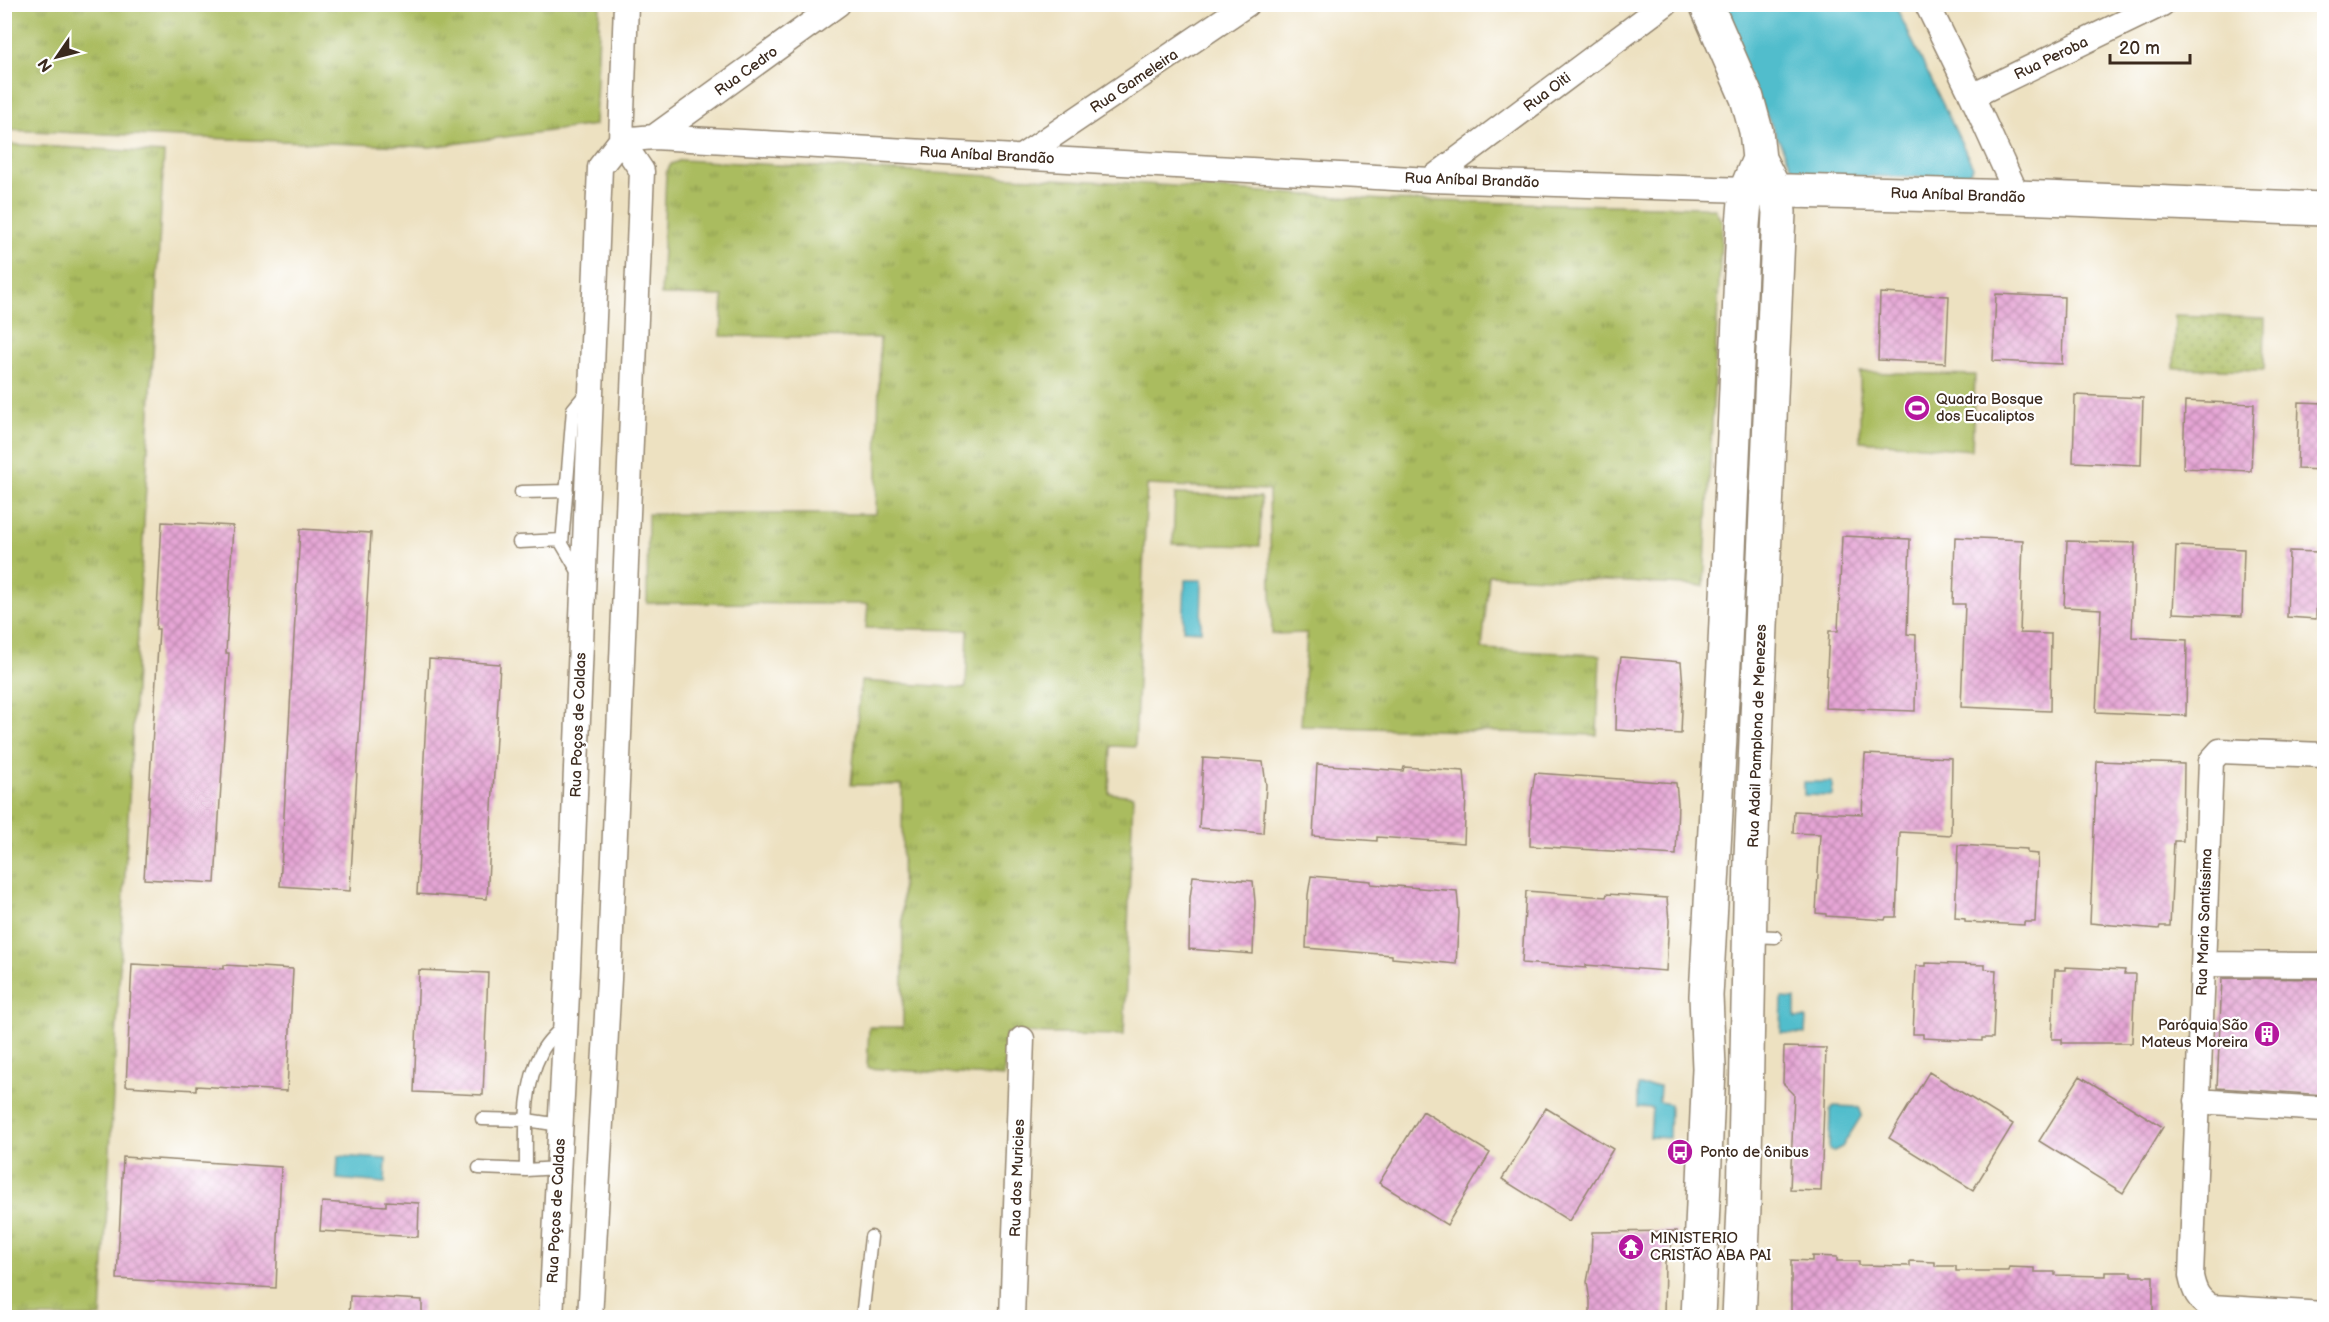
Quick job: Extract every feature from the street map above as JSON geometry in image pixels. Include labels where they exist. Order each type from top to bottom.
[{"type":"main road","name":"Rua Adail Pamplona de Menezes","points":[[1698,1317],[1709,1068],[1706,996],[1732,471],[1761,190],[1756,131],[1747,98],[1706,4]]},
{"type":"main road","name":"Rua Adail Pamplona de Menezes","points":[[1739,1317],[1762,937],[1751,856],[1779,223],[1761,190]]},
{"type":"main road","name":"Rua Aníbal Brandão","points":[[1761,190],[2325,209]]},
{"type":"main road","points":[[1732,471],[1738,481],[1742,517],[1749,523],[1766,524]]},
{"type":"main road","points":[[1728,567],[1749,571],[1754,577],[1753,606],[1762,619]]},
{"type":"main road","points":[[1713,855],[1751,856]]},
{"type":"main road","points":[[1699,1284],[1708,1298],[1709,1317]]},
{"type":"street","points":[[590,1317],[609,979],[642,171],[621,140],[626,4]]},
{"type":"street","name":"Rua Cedro","points":[[654,137],[838,4]]},
{"type":"street","name":"Rua Gameleira","points":[[1021,157],[1247,4]]},
{"type":"street","name":"Rua Oiti","points":[[1430,180],[1665,4]]},
{"type":"street","points":[[1927,4],[2018,197]]},
{"type":"street","name":"Rua Peroba","points":[[1972,96],[2162,4]]},
{"type":"street","name":"Rua Aníbal Brandão","points":[[621,140],[654,137],[1430,180],[1761,190]]},
{"type":"street","name":"Rua Poços de Caldas","points":[[551,1317],[600,168],[621,140]]},
{"type":"street","name":"Rua Maria Santíssima","points":[[2325,755],[2220,751],[2211,761],[2191,1276],[2200,1300],[2211,1307],[2325,1314]]},
{"type":"street","points":[[2203,964],[2325,965]]},
{"type":"street","name":"Rua dos Muricies","points":[[1012,1317],[1022,1039]]},
{"type":"street","points":[[2197,1101],[2325,1109]]},
{"type":"lane","points":[[584,580],[562,544],[562,540],[573,409],[591,388]]},
{"type":"lane","points":[[521,492],[567,491]]},
{"type":"lane","points":[[519,542],[562,540]]},
{"type":"lane","points":[[526,1170],[527,1120],[533,1070],[542,1050],[565,1024]]},
{"type":"lane","points":[[482,1119],[527,1120],[560,1125]]},
{"type":"lane","points":[[479,1168],[526,1170],[558,1168]]},
{"type":"lane","points":[[862,1317],[871,1237]]},
{"type":"green space","points":[[5,4],[600,5],[595,125],[430,147],[5,130]]},
{"type":"green space","points":[[4,144],[164,153],[101,1317],[5,1317]]},
{"type":"green space","points":[[681,160],[1130,183],[1384,200],[1715,209],[1722,222],[1704,586],[1489,575],[1482,649],[1600,655],[1597,735],[1301,726],[1307,633],[1272,634],[1269,490],[1147,485],[1135,747],[1111,746],[1109,793],[1133,796],[1124,1035],[1006,1033],[1004,1077],[867,1068],[869,1027],[903,1027],[902,785],[851,785],[861,681],[966,688],[968,630],[866,628],[868,604],[647,603],[648,514],[876,514],[880,338],[721,336],[723,296],[661,295],[666,173],[671,164]]},
{"type":"green space","points":[[2175,315],[2265,318],[2264,370],[2174,368]]},
{"type":"green space","name":"Quadra Bosque dos Eucaliptos","points":[[1860,372],[1975,375],[1972,450],[1860,441]]},
{"type":"green space","points":[[1175,494],[1261,497],[1260,546],[1173,544]]},
{"type":"water","points":[[1712,5],[1895,5],[1973,167],[1966,178],[1796,175]]},
{"type":"water","points":[[1185,580],[1202,580],[1201,631],[1183,630]]},
{"type":"water","points":[[1804,782],[1832,782],[1832,796],[1804,795]]},
{"type":"water","points":[[1782,998],[1795,999],[1795,1018],[1806,1018],[1805,1034],[1781,1033]]},
{"type":"water","points":[[1638,1086],[1660,1086],[1659,1102],[1670,1104],[1669,1138],[1650,1137],[1652,1108],[1638,1107]]},
{"type":"water","points":[[1834,1106],[1859,1107],[1862,1115],[1842,1147],[1834,1151],[1830,1150],[1829,1146],[1830,1111]]},
{"type":"water","points":[[338,1156],[386,1159],[385,1183],[337,1179]]},
{"type":"building","points":[[1880,293],[1949,296],[1946,363],[1878,360]]},
{"type":"building","points":[[1996,294],[2064,297],[2062,364],[1993,361]]},
{"type":"building","points":[[2075,395],[2143,398],[2141,465],[2073,462]]},
{"type":"building","points":[[2185,401],[2254,404],[2251,471],[2183,468]]},
{"type":"building","points":[[2299,402],[2325,403],[2325,470],[2297,469]]},
{"type":"building","points":[[162,522],[233,526],[226,653],[229,653],[215,883],[144,879],[159,629],[156,629]]},
{"type":"building","points":[[300,529],[371,533],[350,891],[280,886]]},
{"type":"building","points":[[1842,536],[1910,539],[1907,634],[1916,635],[1915,711],[1825,708],[1829,631],[1838,631]]},
{"type":"building","points":[[1955,537],[2023,540],[2020,633],[2051,634],[2050,711],[1961,707],[1965,604],[1953,604]]},
{"type":"building","points":[[2067,541],[2135,543],[2132,637],[2187,640],[2186,716],[2096,712],[2101,609],[2064,607]]},
{"type":"building","points":[[2176,546],[2244,549],[2242,616],[2173,613]]},
{"type":"building","points":[[2289,551],[2318,552],[2316,619],[2287,617]]},
{"type":"building","points":[[1621,657],[1681,662],[1683,685],[1681,734],[1616,730],[1617,685]]},
{"type":"building","points":[[429,659],[500,664],[487,899],[417,894]]},
{"type":"building","points":[[1865,754],[1952,758],[1951,835],[1900,832],[1896,917],[1886,917],[1885,920],[1826,916],[1826,914],[1816,913],[1820,834],[1793,833],[1794,811],[1862,814]]},
{"type":"building","points":[[1203,758],[1263,762],[1266,785],[1263,833],[1199,828]]},
{"type":"building","points":[[2097,761],[2184,764],[2183,841],[2174,841],[2170,926],[2160,926],[2159,929],[2090,923]]},
{"type":"building","points":[[1317,764],[1403,771],[1404,767],[1464,771],[1466,795],[1464,843],[1377,837],[1377,841],[1313,836]]},
{"type":"building","points":[[1535,773],[1676,783],[1678,803],[1676,855],[1530,846],[1531,800]]},
{"type":"building","points":[[1958,845],[2027,849],[2027,853],[2038,854],[2035,922],[2024,922],[2024,925],[1965,922],[1965,919],[1955,918]]},
{"type":"building","points":[[1193,876],[1253,881],[1255,902],[1253,954],[1189,949]]},
{"type":"building","points":[[1311,876],[1371,881],[1371,884],[1457,891],[1459,913],[1456,964],[1392,958],[1392,955],[1306,948]]},
{"type":"building","points":[[1526,891],[1606,897],[1607,894],[1667,898],[1669,921],[1666,971],[1522,963]]},
{"type":"building","points":[[1926,963],[1985,965],[1985,969],[1996,970],[1993,1038],[1982,1038],[1982,1041],[1923,1038],[1923,1034],[1913,1034],[1916,966],[1926,966]]},
{"type":"building","points":[[132,964],[224,969],[224,965],[293,969],[287,1091],[196,1086],[196,1090],[126,1086]]},
{"type":"building","points":[[2065,967],[2125,970],[2124,974],[2135,974],[2132,1043],[2062,1043],[2062,1039],[2052,1039],[2055,970],[2065,970]]},
{"type":"building","points":[[419,970],[488,973],[483,1095],[414,1092]]},
{"type":"building","name":"Paróquia São Mateus Moreira","points":[[2222,978],[2325,979],[2325,1095],[2217,1088]]},
{"type":"building","points":[[1784,1047],[1826,1048],[1821,1191],[1790,1190],[1794,1094],[1783,1083]]},
{"type":"building","points":[[1929,1072],[2013,1124],[1973,1190],[1889,1138]]},
{"type":"building","points":[[2080,1076],[2163,1127],[2123,1193],[2039,1141]]},
{"type":"building","points":[[1546,1108],[1613,1149],[1569,1221],[1502,1179]]},
{"type":"building","points":[[1423,1111],[1490,1153],[1447,1225],[1379,1183]]},
{"type":"building","points":[[123,1157],[281,1167],[276,1288],[117,1279]]},
{"type":"building","points":[[386,1201],[419,1203],[418,1237],[320,1231],[322,1202],[386,1206]]},
{"type":"building","points":[[1677,1231],[1665,1262],[1664,1317],[1590,1317],[1587,1282],[1591,1261],[1592,1232]]},
{"type":"building","points":[[1812,1256],[1837,1257],[1837,1261],[1859,1261],[1859,1265],[1910,1266],[1910,1261],[1935,1262],[1935,1266],[1956,1266],[1956,1271],[2008,1271],[2009,1267],[2034,1268],[2034,1272],[2055,1272],[2055,1275],[2106,1276],[2106,1272],[2132,1272],[2132,1276],[2153,1276],[2153,1317],[1791,1317],[1791,1260],[1812,1261]]},
{"type":"building","points":[[350,1296],[422,1300],[422,1317],[349,1317]]},
{"type":"place","name":"Quadra Bosque dos Eucaliptos","points":[[1917,408]]},
{"type":"place","name":"Paróquia São Mateus Moreira","points":[[2267,1034]]},
{"type":"place","name":"Ponto de ônibus","points":[[1680,1152]]},
{"type":"place","name":"MINISTERIO CRISTÃO ABA PAI","points":[[1631,1247]]}]
